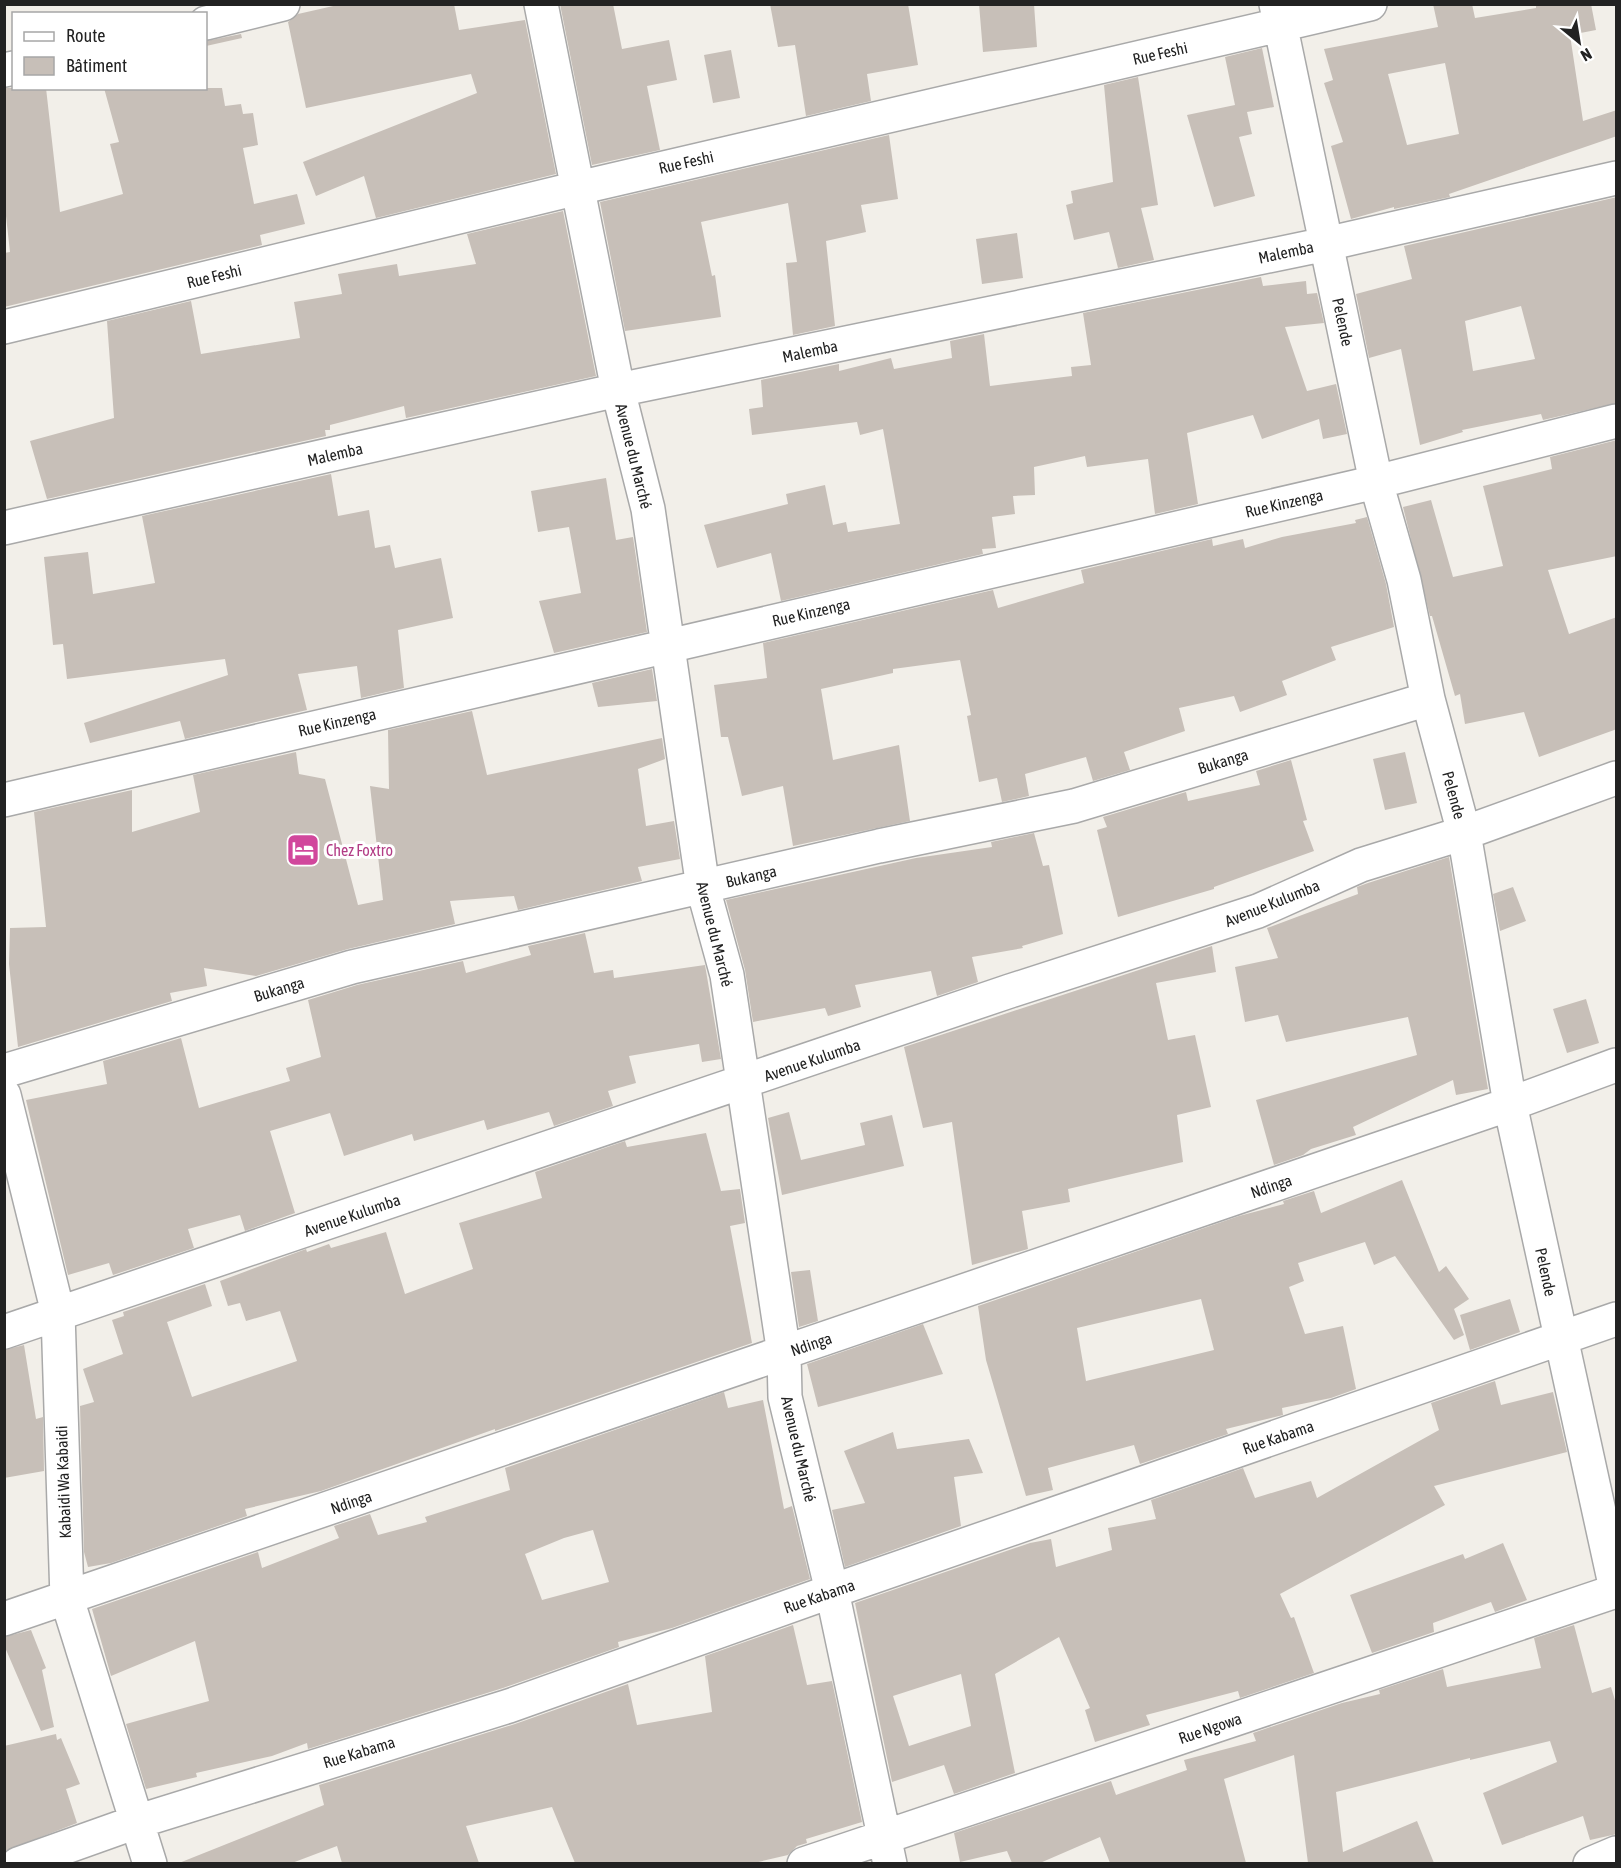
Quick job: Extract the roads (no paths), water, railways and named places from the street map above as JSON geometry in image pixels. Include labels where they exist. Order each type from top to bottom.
[{"type":"street","points":[[207,23],[283,4]]},
{"type":"street","name":"Avenue du Marché","points":[[541,4],[618,390],[648,510],[703,888],[727,975],[784,1354],[785,1397],[832,1591],[887,1851]]},
{"type":"street","name":"Rue Feshi","points":[[4,327],[1278,15],[1370,4]]},
{"type":"street","name":"Pelende","points":[[1278,15],[1376,482],[1404,580],[1428,699],[1464,833],[1510,1104],[1560,1340],[1617,1590]]},
{"type":"street","name":"Malemba","points":[[4,528],[618,390],[1326,244],[1617,178]]},
{"type":"street","name":"Rue Kinzenga","points":[[4,800],[1376,482],[1617,421]]},
{"type":"street","name":"Bukanga","points":[[4,1071],[352,968],[879,846],[1074,806],[1428,699]]},
{"type":"street","name":"Avenue Kulumba","points":[[4,1332],[742,1084],[1010,991],[1258,911],[1361,865],[1464,833],[1617,778]]},
{"type":"street","name":"Ndinga","points":[[4,1619],[784,1354],[1617,1065]]},
{"type":"street","name":"Kabaidi Wa Kabaidi","points":[[4,1095],[58,1313],[67,1599],[150,1863]]},
{"type":"street","name":"Rue Kabama","points":[[18,1863],[136,1822],[509,1706],[832,1591],[1617,1319]]},
{"type":"street","name":"Rue Ngowa","points":[[804,1863],[887,1851],[1617,1590]]},
{"type":"street","points":[[1590,1863],[1617,1853]]},
{"type":"place","name":"Chez Foxtro","points":[[303,850]]}]
